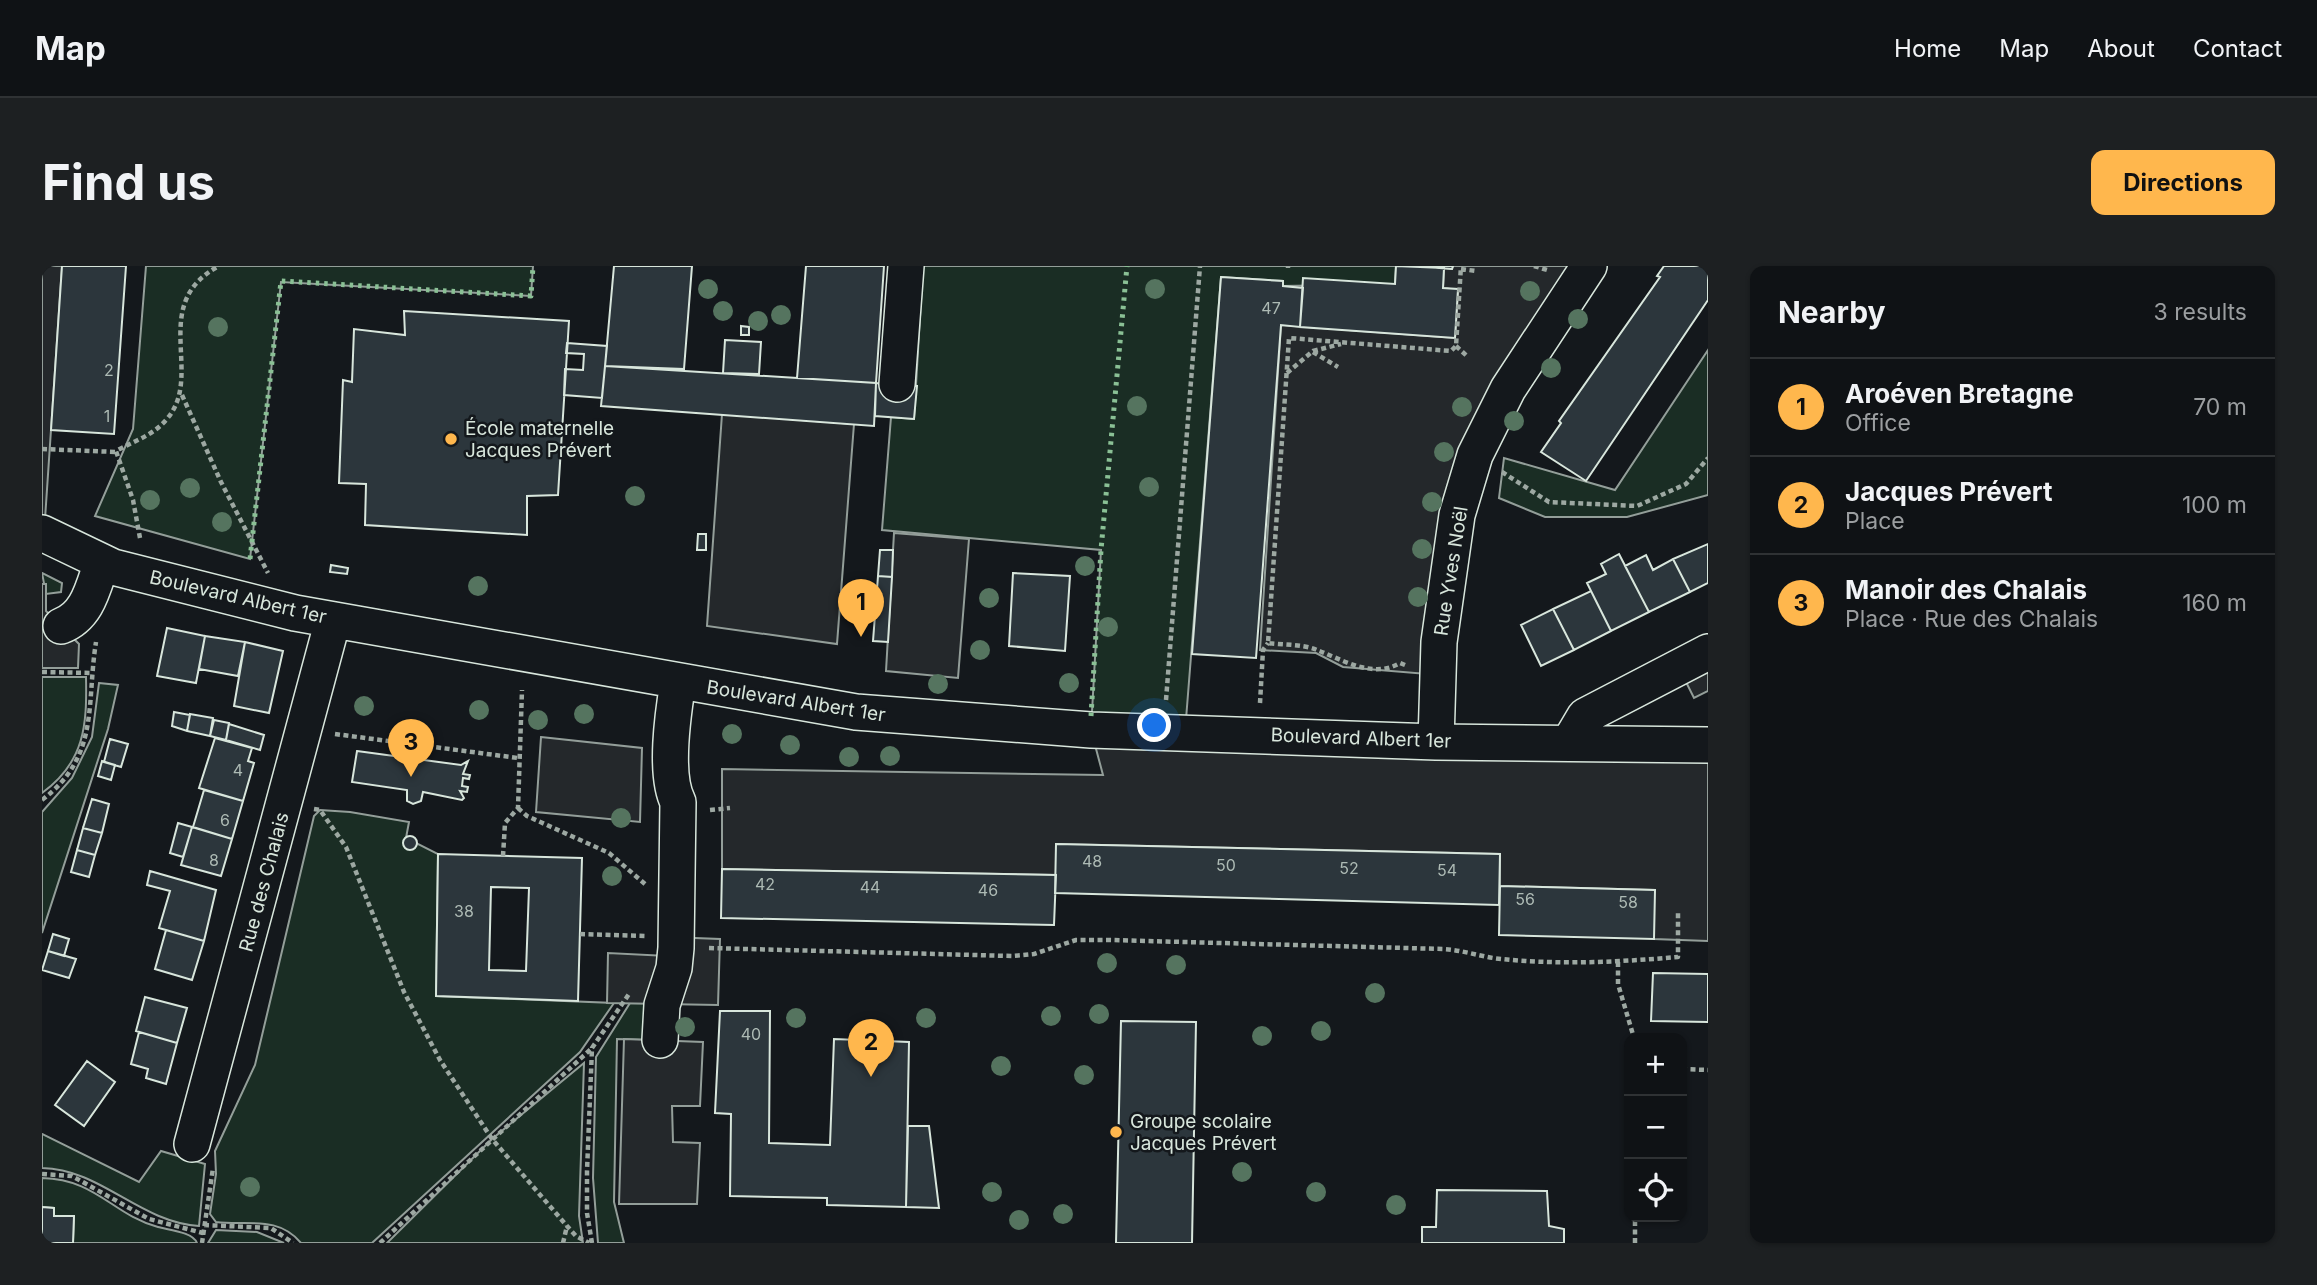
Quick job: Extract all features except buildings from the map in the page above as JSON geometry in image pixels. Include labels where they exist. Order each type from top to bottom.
[{"type":"street","points":[[897,384],[906,266]]},
{"type":"street","name":"Rue Yves Noël","points":[[1436,742],[1439,642],[1457,514],[1475,455],[1508,389],[1589,266]]},
{"type":"street","name":"Boulevard Albert 1er","points":[[42,533],[102,562],[295,614],[856,712],[958,722],[1436,742],[1708,745]]},
{"type":"street","points":[[61,626],[71,623],[80,613],[102,562]]},
{"type":"street","name":"Rue des Chalais","points":[[192,1144],[333,620]]},
{"type":"street","points":[[1569,743],[1585,716],[1708,652]]},
{"type":"street","points":[[660,1040],[662,1005],[674,968],[656,943],[678,802],[672,790],[673,717],[678,682]]},
{"type":"path","points":[[219,266],[206,273],[182,304],[181,394],[197,432],[271,578]]},
{"type":"path","points":[[1166,700],[1200,266]]},
{"type":"path","points":[[1260,703],[1263,650],[1268,643],[1289,338],[1451,351],[1456,346],[1461,268],[1476,271]]},
{"type":"path","points":[[1287,373],[1313,351],[1345,343]]},
{"type":"path","points":[[1456,346],[1467,356]]},
{"type":"path","points":[[1313,351],[1338,367]]},
{"type":"path","points":[[42,449],[116,452],[148,436],[168,419],[181,394]]},
{"type":"path","points":[[116,452],[133,500],[140,538]]},
{"type":"path","points":[[1475,455],[1549,502],[1637,506],[1686,484],[1708,458]]},
{"type":"path","points":[[42,800],[60,785],[83,748],[90,722],[96,639]]},
{"type":"path","points":[[1268,643],[1315,649],[1358,667],[1391,669],[1400,663],[1409,667]]},
{"type":"path","points":[[42,672],[93,673]]},
{"type":"path","points":[[503,856],[505,823],[518,808],[522,690]]},
{"type":"path","points":[[335,734],[518,758]]},
{"type":"path","points":[[415,758],[417,745]]},
{"type":"path","points":[[286,801],[320,810],[346,847],[404,992],[440,1060],[492,1139],[566,1226],[591,1243]]},
{"type":"path","points":[[518,808],[527,816],[609,853],[647,886],[648,872]]},
{"type":"path","points":[[580,934],[656,943],[1012,956],[1034,954],[1076,940],[1110,940],[1443,949],[1466,950],[1500,959],[1618,962],[1678,957],[1678,911]]},
{"type":"path","points":[[646,924],[656,943]]},
{"type":"path","points":[[1618,962],[1618,984],[1633,1033]]},
{"type":"path","points":[[380,1243],[592,1048],[635,985]]},
{"type":"path","points":[[591,1243],[587,1185],[592,1048]]},
{"type":"path","points":[[1687,1069],[1708,1070]]},
{"type":"path","points":[[192,1144],[208,1156],[214,1167],[202,1243]]},
{"type":"path","points":[[42,1174],[72,1176],[149,1219],[203,1233]]},
{"type":"path","points":[[1635,1222],[1635,1243]]},
{"type":"path","points":[[204,1225],[271,1228],[293,1243]]},
{"type":"path","points":[[563,1243],[566,1226]]},
{"type":"green space","points":[[146,266],[533,266],[531,296],[281,282],[250,559],[95,516],[133,429]]},
{"type":"green space","points":[[923,266],[1396,266],[1395,284],[1283,286],[1283,281],[1221,277],[1185,732],[1091,730],[1101,550],[882,530],[891,417],[914,419]]},
{"type":"green space","points":[[1708,350],[1708,495],[1627,517],[1545,517],[1499,498],[1504,458],[1615,490]]},
{"type":"green space","points":[[42,573],[62,583],[61,592],[46,594]]},
{"type":"green space","points":[[42,677],[86,677],[86,711],[75,755],[67,769],[42,793]]},
{"type":"green space","points":[[99,683],[118,685],[108,729],[42,933],[42,812],[72,778],[92,737]]},
{"type":"green space","points":[[320,810],[409,822],[406,838],[438,854],[436,996],[614,1003],[580,1052],[372,1243],[301,1243],[282,1228],[262,1224],[216,1222],[210,1214],[216,1174],[215,1151],[255,1065],[314,816]]},
{"type":"green space","points":[[630,1003],[654,1003],[650,1040],[617,1039],[614,1202],[624,1243],[598,1243],[593,1178],[596,1057]]},
{"type":"green space","points":[[584,1063],[579,1216],[583,1243],[387,1243],[492,1139]]},
{"type":"green space","points":[[42,1134],[139,1182],[161,1151],[205,1164],[199,1226],[157,1215],[83,1177],[42,1168]]},
{"type":"green space","points":[[42,1178],[77,1184],[142,1221],[191,1236],[197,1243],[73,1243],[74,1216],[54,1216],[54,1208],[42,1207]]},
{"type":"green space","points":[[216,1230],[257,1232],[284,1243],[208,1243]]},
{"type":"shaded area","points":[[42,266],[62,266],[44,534],[42,533]]},
{"type":"shaded area","points":[[1453,266],[1589,266],[1475,455],[1439,675],[1343,667],[1316,653],[1260,650],[1281,325],[1455,338],[1458,290],[1443,288],[1444,268],[1452,269]]},
{"type":"shaded area","points":[[722,414],[854,424],[837,644],[707,626]]},
{"type":"shaded area","points":[[894,533],[969,539],[958,678],[886,671]]},
{"type":"shaded area","points":[[42,584],[46,584],[46,611],[79,644],[78,668],[42,668]]},
{"type":"shaded area","points":[[1708,664],[1708,691],[1694,698],[1683,676]]},
{"type":"shaded area","points":[[1091,730],[1708,745],[1708,941],[1654,939],[1654,890],[1500,886],[1500,854],[1057,844],[1056,875],[722,869],[722,769],[1103,775]]},
{"type":"shaded area","points":[[541,737],[642,748],[640,822],[536,812]]},
{"type":"shaded area","points":[[669,937],[720,939],[718,1005],[607,1003],[608,953],[667,956]]},
{"type":"shaded area","points":[[624,1039],[703,1042],[700,1106],[672,1106],[673,1142],[700,1143],[697,1204],[619,1204]]},
{"type":"hedge","points":[[250,559],[281,281],[531,296],[533,266]]},
{"type":"hedge","points":[[1091,716],[1101,550],[1127,266]]},
{"type":"place","name":"École maternelle Jacques Prévert","points":[[451,439]]},
{"type":"place","name":"Aroéven Bretagne","points":[[861,637]]},
{"type":"place","name":"Manoir des Chalais","points":[[411,777]]},
{"type":"place","name":"Jacques Prévert","points":[[871,1077]]},
{"type":"place","name":"Groupe scolaire Jacques Prévert","points":[[1116,1132]]}]
